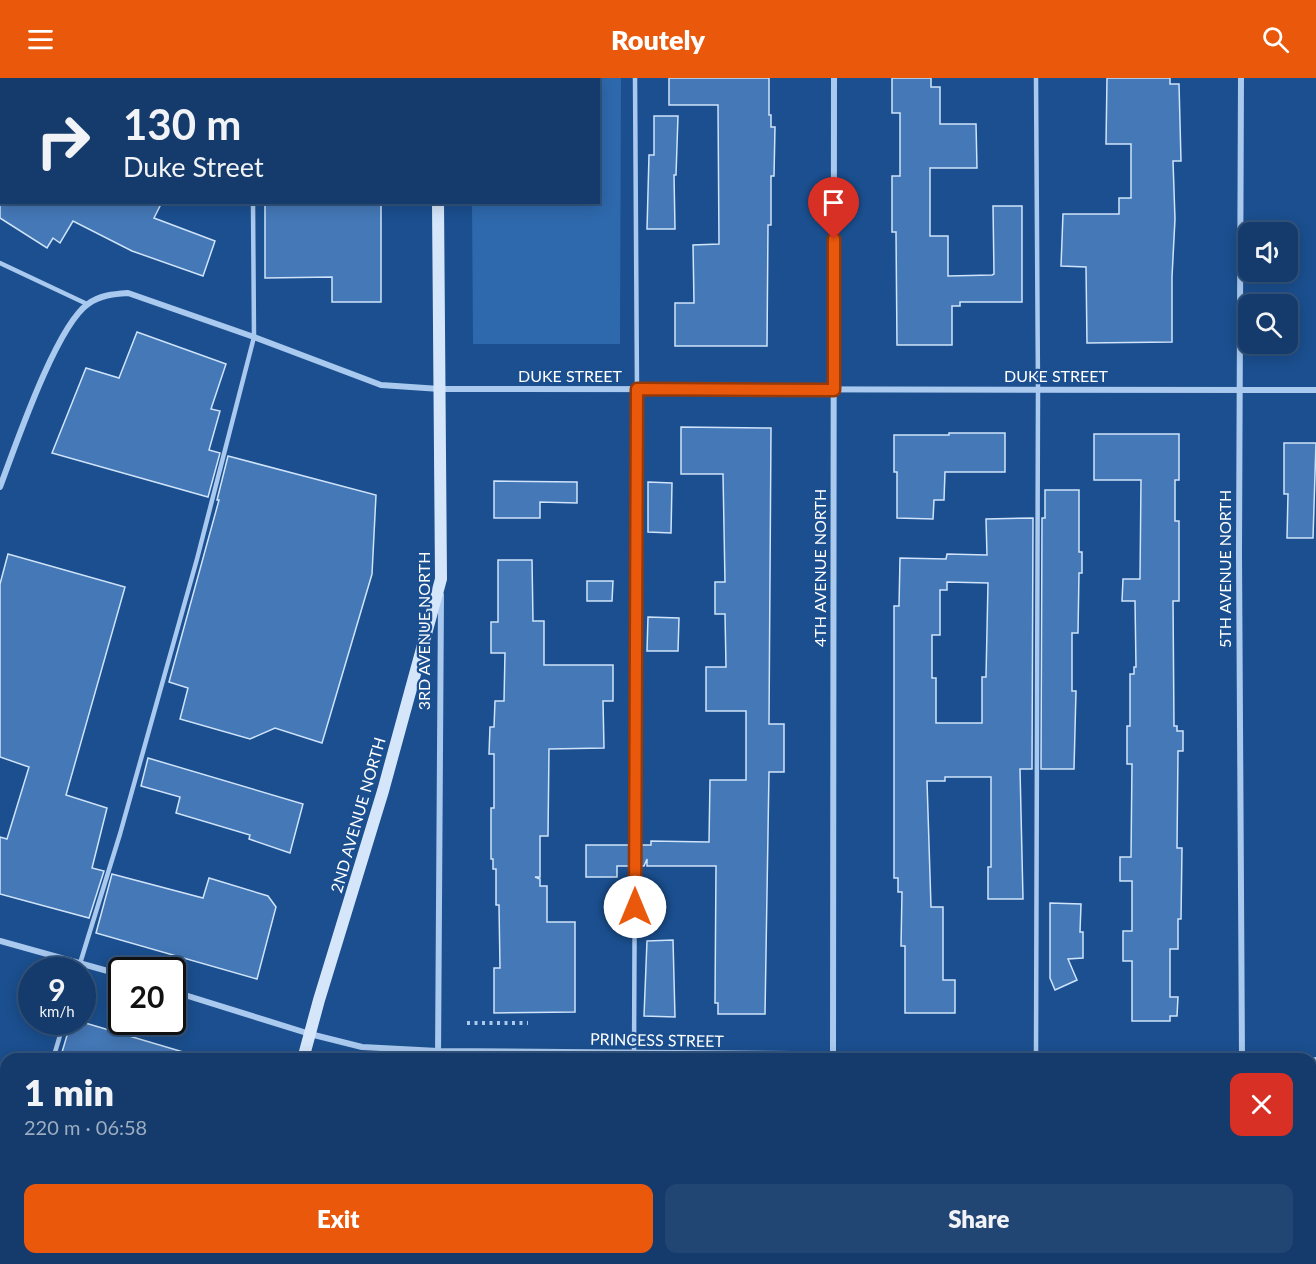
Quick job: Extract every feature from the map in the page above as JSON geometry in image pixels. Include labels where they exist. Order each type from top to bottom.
[{"type":"main road","name":"3RD AVENUE NORTH","points":[[438,204],[441,579]]},
{"type":"main road","name":"2ND AVENUE NORTH","points":[[305,1053],[383,791],[441,579]]},
{"type":"street","name":"4TH AVENUE NORTH","points":[[833,1053],[834,78]]},
{"type":"street","name":"5TH AVENUE NORTH","points":[[1241,78],[1239,390],[1242,1053]]},
{"type":"street","name":"DUKE STREET","points":[[87,304],[106,295],[128,293],[381,385],[440,389],[1316,390]]},
{"type":"street","points":[[0,487],[42,379],[74,318],[87,304]]},
{"type":"street","name":"3RD AVENUE NORTH","points":[[438,1051],[441,579]]},
{"type":"street","points":[[0,941],[62,957]]},
{"type":"street","name":"PRINCESS STREET","points":[[186,995],[310,1034],[362,1047],[516,1053]]},
{"type":"lane","points":[[634,1053],[637,389],[635,78]]},
{"type":"lane","points":[[1036,78],[1038,389],[1036,1053]]},
{"type":"lane","points":[[83,957],[198,559],[254,337],[253,204]]},
{"type":"lane","points":[[0,263],[87,304]]},
{"type":"lane","points":[[55,1053],[60,1035]]},
{"type":"path","points":[[467,1023],[528,1023]]},
{"type":"shaded area","points":[[600,78],[621,78],[620,344],[473,344],[472,204],[600,204]]},
{"type":"building","points":[[669,78],[769,78],[769,115],[771,115],[771,127],[775,127],[774,176],[771,176],[771,225],[768,225],[767,346],[675,346],[675,303],[694,303],[693,245],[719,244],[718,105],[669,105]]},
{"type":"building","points":[[892,78],[931,78],[931,87],[940,87],[940,124],[976,124],[977,168],[930,168],[930,236],[948,236],[948,276],[994,274],[993,206],[1022,206],[1022,302],[960,302],[960,306],[952,306],[952,345],[897,345],[896,232],[892,232],[892,176],[900,176],[900,113],[892,113]]},
{"type":"building","points":[[1107,78],[1170,78],[1170,84],[1179,84],[1181,161],[1173,161],[1175,219],[1172,342],[1087,343],[1086,267],[1061,266],[1063,214],[1119,214],[1119,198],[1131,198],[1131,144],[1106,144]]},
{"type":"building","points":[[654,116],[678,116],[676,175],[674,175],[675,229],[647,229],[649,155],[654,155]]},
{"type":"building","points":[[0,204],[161,204],[154,218],[215,241],[203,276],[132,251],[73,221],[60,243],[53,238],[47,248],[0,218]]},
{"type":"building","points":[[265,204],[381,204],[381,302],[332,302],[332,277],[265,278]]},
{"type":"building","points":[[137,332],[226,364],[211,409],[220,411],[209,450],[220,453],[208,497],[52,453],[86,368],[119,378]]},
{"type":"building","points":[[681,427],[771,428],[769,724],[784,724],[784,772],[769,772],[765,1014],[718,1014],[718,1003],[715,1003],[716,866],[647,866],[647,859],[644,866],[639,866],[639,845],[651,845],[651,841],[709,842],[710,780],[746,780],[746,711],[706,711],[706,667],[726,667],[725,614],[715,614],[715,582],[725,582],[723,474],[681,474]]},
{"type":"building","points":[[949,433],[1005,433],[1005,472],[945,472],[944,500],[934,500],[933,519],[897,518],[894,435],[949,435]]},
{"type":"building","points":[[1094,434],[1179,434],[1179,480],[1175,480],[1175,521],[1179,521],[1179,601],[1173,601],[1174,726],[1177,726],[1177,731],[1183,731],[1183,751],[1178,751],[1177,848],[1182,848],[1181,919],[1178,919],[1178,949],[1170,949],[1170,997],[1178,997],[1177,1016],[1170,1016],[1170,1021],[1132,1021],[1132,961],[1123,961],[1123,931],[1132,931],[1132,881],[1120,881],[1120,857],[1131,857],[1132,764],[1127,764],[1127,726],[1130,726],[1130,674],[1134,674],[1134,667],[1136,667],[1135,601],[1122,601],[1123,579],[1140,579],[1141,480],[1094,480]]},
{"type":"building","points":[[1284,443],[1316,443],[1313,538],[1287,538],[1288,494],[1284,494]]},
{"type":"building","points":[[228,456],[376,495],[372,574],[322,743],[275,728],[250,739],[180,719],[188,688],[169,682],[219,500],[217,500]]},
{"type":"building","points":[[494,481],[577,482],[577,503],[540,502],[540,518],[494,518]]},
{"type":"building","points":[[648,482],[672,483],[671,533],[648,532]]},
{"type":"building","points":[[1045,490],[1079,490],[1079,552],[1082,552],[1082,573],[1079,573],[1078,633],[1072,633],[1072,691],[1076,691],[1074,769],[1041,769],[1042,518],[1045,518]]},
{"type":"building","points":[[1033,518],[1032,769],[1020,769],[1023,899],[988,899],[988,867],[991,867],[991,777],[945,777],[945,781],[927,781],[931,907],[943,907],[943,980],[955,980],[955,1013],[905,1013],[905,946],[901,946],[902,892],[898,892],[898,878],[894,878],[894,606],[899,606],[900,558],[946,559],[947,554],[987,555],[986,519]],"holes":[[[947,582],[988,583],[986,677],[982,677],[982,723],[936,723],[936,678],[932,678],[932,635],[940,635],[940,590],[947,590]]]},
{"type":"building","points":[[8,554],[125,587],[66,795],[107,808],[92,868],[104,871],[89,918],[0,894],[0,837],[7,839],[29,767],[0,757],[0,584]]},
{"type":"building","points":[[498,560],[532,560],[533,621],[544,621],[544,665],[613,665],[613,701],[603,701],[604,748],[549,749],[548,836],[540,836],[540,877],[535,877],[540,879],[540,886],[547,886],[547,922],[575,922],[575,1012],[494,1013],[494,968],[500,968],[499,905],[496,905],[496,869],[493,869],[493,859],[491,859],[494,754],[489,754],[490,727],[494,727],[495,701],[504,701],[505,653],[491,653],[491,622],[498,622]]},
{"type":"building","points":[[587,581],[613,581],[612,601],[587,601]]},
{"type":"building","points":[[648,617],[679,618],[678,651],[647,651]]},
{"type":"building","points":[[148,758],[303,804],[290,853],[249,839],[250,835],[176,813],[180,797],[141,786]]},
{"type":"building","points":[[586,845],[630,845],[630,866],[617,866],[617,877],[586,877]]},
{"type":"building","points":[[112,874],[203,898],[209,878],[268,896],[276,907],[257,979],[96,933]]},
{"type":"building","points":[[1050,903],[1081,904],[1080,932],[1083,932],[1083,958],[1068,959],[1077,980],[1055,990],[1050,978]]},
{"type":"building","points":[[673,940],[675,1017],[644,1016],[647,941]]},
{"type":"building","points":[[96,1026],[108,1030],[108,1035],[126,1035],[187,1053],[62,1053],[67,1035],[96,1035]]},
{"type":"route","points":[[635,907],[637,389],[834,390],[834,239]]}]
